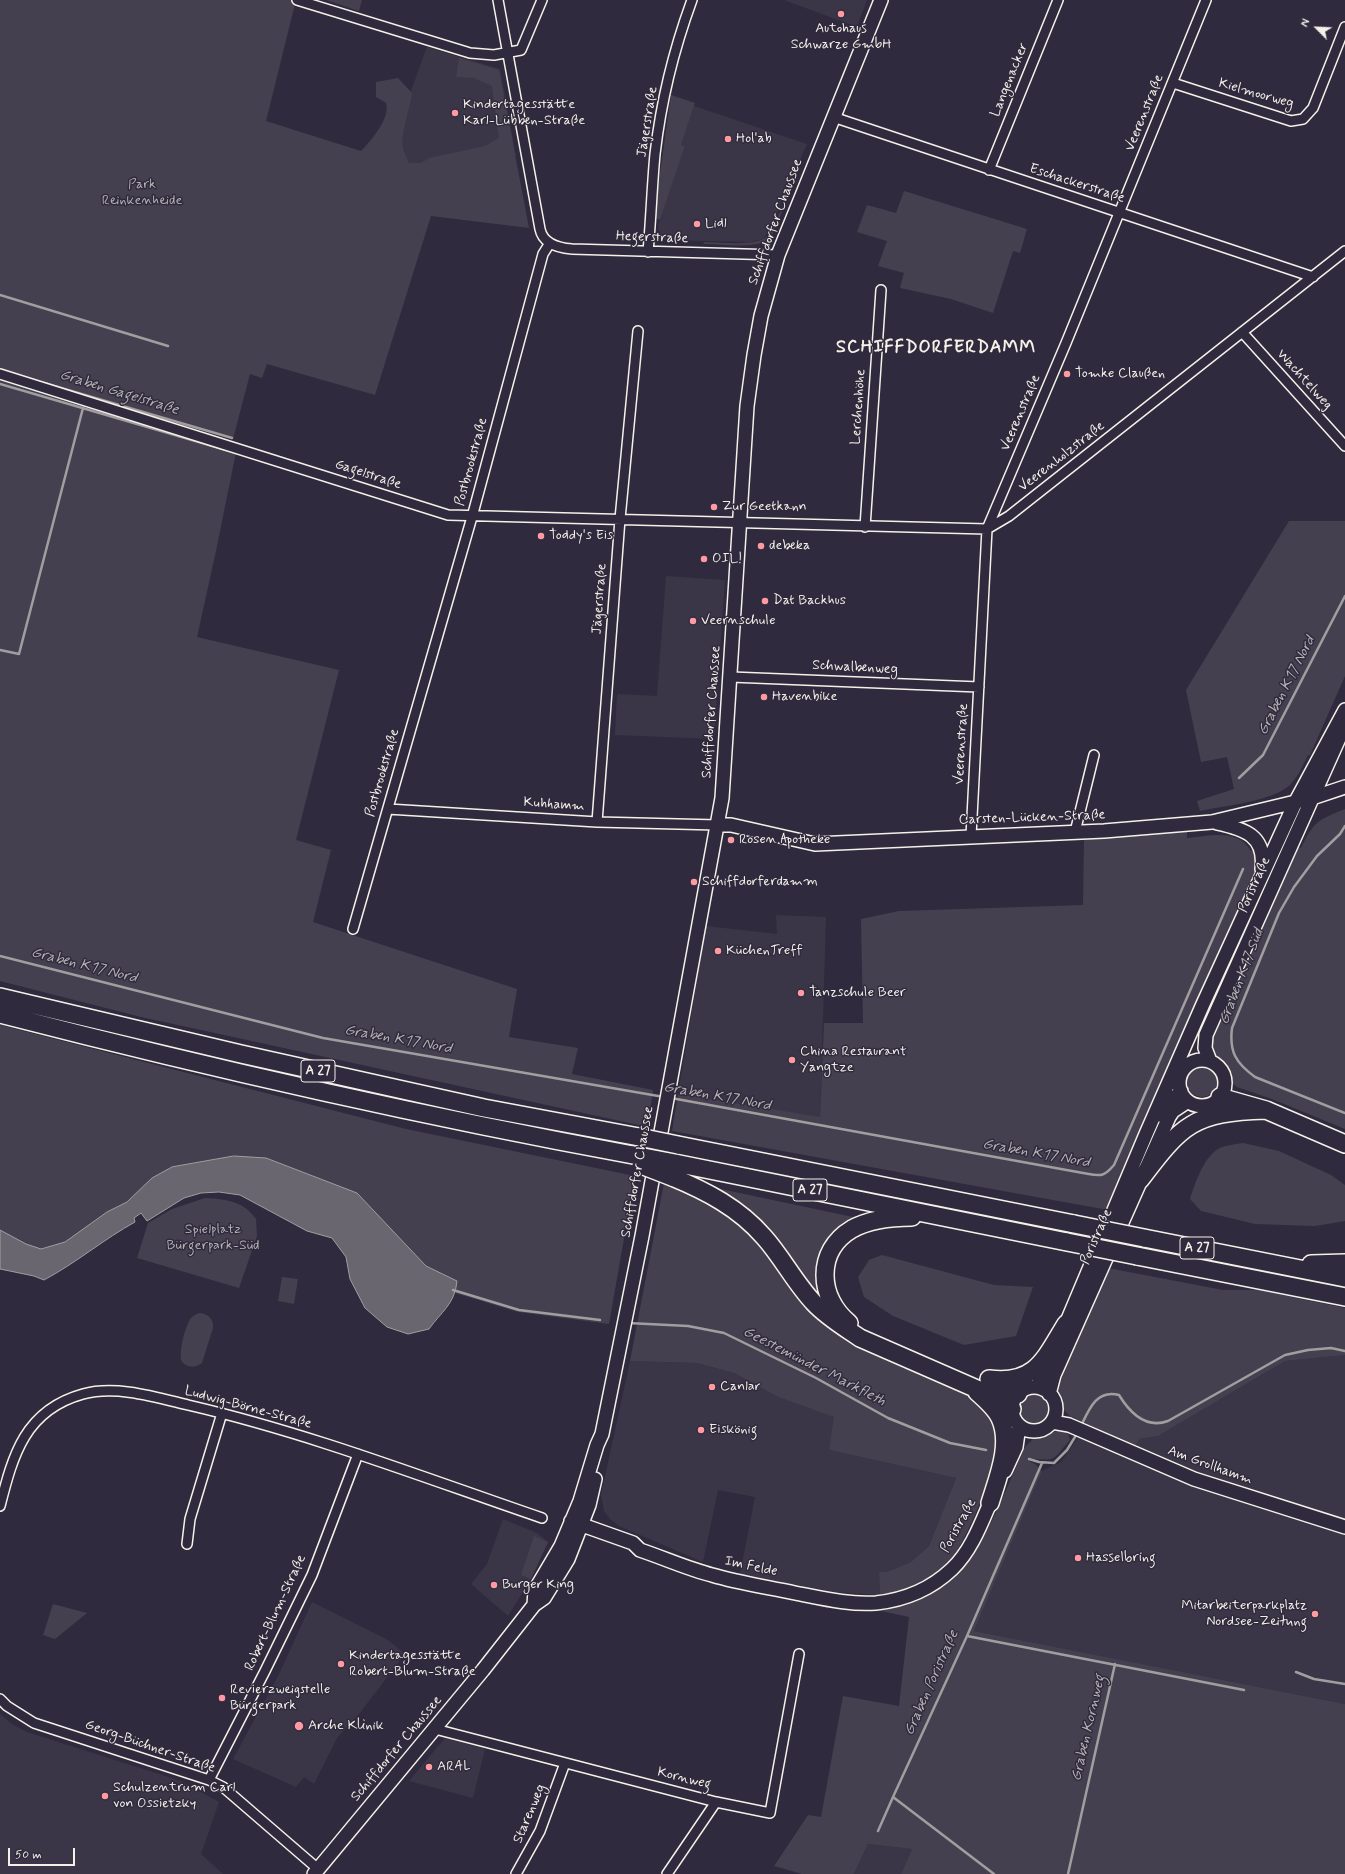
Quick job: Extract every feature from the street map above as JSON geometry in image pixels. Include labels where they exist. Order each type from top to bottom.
[{"type":"highway","name":"A 27","points":[[0,996],[241,1054],[476,1106],[639,1137],[1345,1278]]},
{"type":"highway","name":"A 27","points":[[0,1014],[292,1084],[567,1143],[674,1170],[944,1217],[1345,1297]]},
{"type":"highway","points":[[1223,1091],[1345,1144]]},
{"type":"highway","points":[[1223,1091],[1345,1138]]},
{"type":"highway","points":[[1140,1180],[1166,1145],[1189,1126],[1214,1115],[1229,1112],[1266,1110]]},
{"type":"highway","points":[[674,1170],[726,1204],[748,1221],[775,1251],[813,1302],[840,1326],[860,1338],[967,1381],[1000,1381],[1022,1377],[1035,1369],[1043,1360],[1066,1324]]},
{"type":"highway","points":[[944,1217],[900,1217],[880,1220],[852,1230],[834,1246],[828,1259],[825,1275],[826,1288],[830,1300],[843,1318],[865,1334],[1015,1402]]},
{"type":"highway","points":[[1250,1259],[1325,1264],[1345,1262]]},
{"type":"highway","points":[[967,1381],[1000,1417],[1004,1432],[1004,1449],[990,1503]]},
{"type":"main road","name":"Schiffdorfer Chaussee","points":[[316,1872],[435,1729],[534,1605],[535,1590],[575,1526],[580,1501],[597,1444],[601,1438],[642,1236],[718,825],[722,798],[731,676],[746,425],[754,355],[763,309],[778,255],[881,0]]},
{"type":"main road","name":"Poristraße","points":[[1037,1387],[1066,1324],[1146,1134],[1203,1004],[1296,802],[1345,710]]},
{"type":"main road","name":"Poristraße","points":[[1210,1061],[1205,1048],[1206,1035],[1345,725]]},
{"type":"main road","points":[[1345,725],[1345,745]]},
{"type":"main road","name":"Carsten-Lücken-Straße","points":[[718,825],[732,826],[815,844],[1074,832],[1212,822],[1312,798],[1345,787]]},
{"type":"main road","points":[[1212,822],[1239,828],[1248,832],[1257,842],[1262,848],[1264,856],[1261,879]]},
{"type":"main road","name":"Poristraße","points":[[1196,1060],[1203,1004]]},
{"type":"main road","points":[[1196,1060],[1210,1061],[1220,1068],[1223,1073],[1223,1091],[1215,1102],[1201,1106],[1184,1096],[1179,1085],[1182,1072],[1185,1067],[1196,1060]]},
{"type":"main road","name":"Poristraße","points":[[1146,1134],[1164,1108],[1184,1096]]},
{"type":"main road","name":"Poristraße","points":[[1049,1394],[1054,1375],[1140,1180],[1169,1117],[1184,1096]]},
{"type":"main road","points":[[1037,1387],[1049,1394],[1055,1403],[1053,1418],[1042,1430],[1024,1428],[1012,1415],[1015,1402],[1023,1390],[1037,1387]]},
{"type":"main road","name":"Am Grollhamm","points":[[1053,1418],[1194,1479],[1345,1527]]},
{"type":"main road","name":"Poristraße","points":[[859,1603],[877,1603],[915,1594],[943,1577],[963,1556],[977,1532],[1024,1428]]},
{"type":"main road","name":"Im Felde","points":[[575,1526],[633,1543],[640,1550],[711,1575],[819,1598],[859,1603]]},
{"type":"street","points":[[297,0],[470,53],[494,55],[522,50],[542,0]]},
{"type":"street","points":[[498,0],[540,233],[550,243]]},
{"type":"street","name":"Jägerstraße","points":[[648,252],[655,154],[667,87],[683,26],[692,0]]},
{"type":"street","name":"Langenacker","points":[[989,170],[1058,0]]},
{"type":"street","name":"Veerenstraße","points":[[971,836],[987,529],[1173,83],[1206,0]]},
{"type":"street","name":"Kielmoorweg","points":[[1173,83],[1291,121],[1302,119],[1313,108],[1345,27]]},
{"type":"street","name":"Eschackerstraße","points":[[833,117],[1313,277]]},
{"type":"street","name":"Hegerstraße","points":[[550,243],[559,248],[572,249],[778,255]]},
{"type":"street","name":"Postbrookstraße","points":[[353,929],[472,517],[543,254],[550,243]]},
{"type":"street","name":"Veerenholzstraße","points":[[987,529],[1009,516],[1345,251]]},
{"type":"street","name":"Lerchenhöhe","points":[[865,527],[881,290]]},
{"type":"street","name":"Jägerstraße","points":[[597,822],[620,519],[638,331]]},
{"type":"street","name":"Wachtelweg","points":[[1242,332],[1345,446]]},
{"type":"street","name":"Gagelstraße","points":[[0,374],[448,515],[472,517],[620,519],[741,523]]},
{"type":"street","points":[[741,523],[987,529]]},
{"type":"street","name":"Schwalbenweg","points":[[731,676],[979,687]]},
{"type":"street","points":[[1074,832],[1094,755]]},
{"type":"street","name":"Kuhhamm","points":[[388,809],[597,822],[718,825]]},
{"type":"street","name":"Ludwig-Börne-Straße","points":[[0,1506],[11,1464],[18,1446],[30,1429],[45,1414],[65,1401],[83,1394],[106,1390],[173,1401],[222,1413],[358,1454],[542,1518]]},
{"type":"street","points":[[187,1544],[190,1519],[222,1413]]},
{"type":"street","name":"Robert-Blum-Straße","points":[[209,1780],[312,1575],[358,1454]]},
{"type":"street","name":"Kornweg","points":[[435,1729],[716,1802],[770,1813],[798,1654]]},
{"type":"street","name":"Georg-Büchner-Straße","points":[[0,1699],[7,1706],[34,1723],[209,1780],[223,1787],[316,1872]]},
{"type":"street","name":"Starenweg","points":[[516,1874],[540,1830],[565,1763]]},
{"type":"street","points":[[667,1874],[716,1802]]},
{"type":"shaded area","name":"Autohaus Schwarze GmbH","points":[[784,0],[867,0],[857,27]]},
{"type":"shaded area","name":"Kindertagesstätte Karl-Lübben-Straße","points":[[427,47],[500,69],[516,156],[427,172],[386,159]]},
{"type":"shaded area","points":[[694,106],[807,144],[769,230],[763,239],[749,242],[661,240],[658,226],[685,146],[681,145]]},
{"type":"shaded area","name":"Veernschule","points":[[666,576],[725,580],[714,739],[615,735],[617,694],[657,696]]},
{"type":"shaded area","points":[[776,915],[826,917],[820,1118],[678,1094],[706,926],[777,934]]},
{"type":"shaded area","points":[[234,1156],[266,1158],[357,1193],[426,1266],[457,1281],[456,1289],[447,1307],[429,1329],[408,1334],[387,1327],[365,1308],[350,1279],[346,1257],[332,1238],[307,1231],[240,1195],[219,1192],[201,1193],[184,1198],[147,1221],[141,1213],[134,1218],[135,1222],[44,1280],[34,1276],[0,1269],[0,1230],[26,1244],[41,1249],[65,1242],[107,1212],[127,1202],[152,1178],[172,1167]]},
{"type":"shaded area","points":[[1345,1355],[1345,1704],[974,1631],[1042,1471],[1061,1462],[1087,1425],[1135,1447],[1139,1439],[1158,1436],[1285,1361]]},
{"type":"shaded area","points":[[630,1361],[697,1363],[734,1373],[778,1397],[835,1417],[829,1450],[956,1478],[929,1546],[911,1562],[887,1572],[879,1573],[880,1595],[835,1592],[740,1574],[755,1497],[718,1490],[703,1562],[619,1526],[610,1519],[604,1511],[601,1495]]},
{"type":"shaded area","points":[[503,1519],[537,1533],[548,1542],[531,1579],[508,1616],[471,1584],[487,1564]]},
{"type":"shaded area","points":[[312,1602],[388,1640],[405,1654],[359,1714],[337,1738],[314,1784],[304,1777],[296,1787],[233,1759],[279,1674]]},
{"type":"shaded area","name":"Schulzentrum Carl von Ossietzky","points":[[0,1714],[12,1724],[27,1732],[181,1781],[219,1802],[201,1854],[223,1874],[0,1874]]},
{"type":"shaded area","points":[[445,1738],[485,1749],[473,1798],[409,1781]]},
{"type":"shaded area","points":[[868,1844],[912,1849],[901,1874],[854,1874]]},
{"type":"green space","name":"Park Reinkenheide","points":[[0,0],[296,0],[266,121],[361,151],[379,129],[387,109],[386,103],[376,97],[376,82],[398,78],[412,93],[402,143],[403,150],[409,163],[421,163],[429,158],[485,146],[499,138],[492,86],[474,78],[456,77],[459,58],[499,70],[529,228],[431,216],[375,395],[267,364],[262,378],[250,374],[233,439],[0,369]]},
{"type":"green space","points":[[326,0],[362,0],[359,11]]},
{"type":"green space","points":[[671,95],[695,103],[681,145],[685,146],[660,220],[654,217]]},
{"type":"green space","points":[[904,191],[1027,229],[1020,253],[1013,251],[993,313],[951,299],[900,288],[904,273],[878,266],[887,241],[857,232],[867,205],[896,213]]},
{"type":"green space","points":[[788,192],[790,193],[770,240],[763,243],[746,245],[703,244],[704,242],[755,242],[767,236],[774,226]]},
{"type":"green space","points":[[0,379],[236,452],[197,637],[339,670],[296,840],[331,850],[313,922],[517,989],[509,1037],[578,1048],[572,1074],[653,1090],[648,1127],[141,1017],[0,981]]},
{"type":"green space","points":[[1289,521],[1345,521],[1345,676],[1310,755],[1308,755],[1299,774],[1291,784],[1273,795],[1261,799],[1200,811],[1197,801],[1234,789],[1227,757],[1201,762],[1186,690]]},
{"type":"green space","points":[[1345,809],[1345,1129],[1272,1099],[1237,1087],[1231,1082],[1227,1066],[1213,1054],[1210,1046],[1211,1037],[1295,846],[1301,848],[1310,832],[1318,822]]},
{"type":"green space","points":[[1187,832],[1187,838],[1213,835],[1231,836],[1239,839],[1251,851],[1256,847],[1258,877],[1108,1210],[672,1131],[678,1094],[820,1117],[824,1023],[863,1023],[861,919],[899,911],[1083,905],[1084,837]]},
{"type":"green space","points":[[1282,842],[1284,843],[1203,1028],[1207,1014]]},
{"type":"green space","points":[[0,1025],[406,1129],[635,1176],[609,1324],[518,1312],[455,1293],[456,1281],[426,1266],[357,1193],[266,1158],[234,1156],[172,1167],[127,1202],[107,1212],[65,1242],[41,1249],[0,1269]]},
{"type":"green space","points":[[1202,1067],[1213,1071],[1217,1082],[1213,1093],[1202,1097],[1191,1093],[1187,1082],[1191,1071]]},
{"type":"green space","points":[[1243,1143],[1279,1151],[1331,1175],[1345,1185],[1345,1221],[1315,1226],[1255,1224],[1201,1211],[1190,1199],[1198,1177],[1206,1162],[1216,1150],[1229,1145]]},
{"type":"green space","points":[[664,1183],[711,1203],[732,1217],[770,1256],[806,1307],[967,1393],[992,1417],[998,1445],[997,1455],[987,1486],[958,1550],[945,1565],[929,1578],[910,1588],[890,1594],[880,1595],[879,1572],[887,1572],[911,1562],[929,1546],[956,1478],[829,1450],[834,1417],[778,1397],[734,1373],[697,1363],[630,1361]]},
{"type":"green space","points":[[716,1188],[853,1217],[838,1230],[818,1284],[821,1299],[734,1200]]},
{"type":"green space","name":"Spielplatz Bürgerpark-Süd","points":[[205,1198],[234,1202],[246,1208],[256,1219],[257,1236],[239,1288],[137,1258],[148,1223],[172,1209]]},
{"type":"green space","points":[[882,1255],[994,1285],[1033,1287],[1016,1336],[964,1345],[893,1316],[864,1297],[858,1277],[869,1260]]},
{"type":"green space","points":[[1108,1268],[1223,1290],[1258,1290],[1345,1308],[1345,1355],[1285,1361],[1158,1436],[1139,1439],[1135,1447],[1070,1416],[1064,1410],[1058,1390],[1066,1366]]},
{"type":"green space","points":[[282,1277],[298,1279],[294,1304],[278,1301]]},
{"type":"green space","points":[[200,1313],[210,1318],[213,1322],[213,1328],[202,1363],[197,1366],[189,1366],[182,1362],[181,1358],[183,1340],[186,1327],[191,1318]]},
{"type":"green space","points":[[1034,1394],[1045,1398],[1049,1409],[1045,1420],[1034,1424],[1023,1420],[1019,1409],[1023,1398]]},
{"type":"green space","points":[[1060,1430],[1068,1433],[1070,1440],[1054,1458],[1046,1460],[1031,1458],[1029,1461],[1035,1464],[1042,1471],[974,1631],[1345,1704],[1345,1874],[901,1874],[912,1849],[868,1844],[854,1874],[802,1874],[774,1866],[808,1815],[821,1817],[843,1696],[899,1706],[909,1617],[877,1610],[901,1605],[915,1600],[937,1589],[955,1574],[971,1556],[984,1536],[1025,1447],[1033,1439]]},
{"type":"green space","points":[[534,1536],[548,1542],[531,1579],[521,1575]]},
{"type":"green space","points":[[53,1604],[87,1613],[55,1639],[43,1635]]},
{"type":"waterway","points":[[0,295],[168,346]]},
{"type":"waterway","name":"Graben Gagelstraße","points":[[44,383],[232,438]]},
{"type":"waterway","points":[[0,384],[226,450]]},
{"type":"waterway","points":[[0,650],[19,654],[83,408]]},
{"type":"waterway","name":"Graben K17 Nord","points":[[1239,778],[1263,755],[1345,596]]},
{"type":"waterway","name":"Graben K17 Süd","points":[[1345,826],[1340,834],[1317,856],[1294,887],[1279,913],[1232,1028],[1231,1036],[1235,1056],[1243,1067],[1255,1077],[1345,1113]]},
{"type":"waterway","name":"Graben K17 Nord","points":[[671,1098],[1089,1174],[1104,1174],[1114,1165],[1243,869]]},
{"type":"waterway","name":"Graben K17 Nord","points":[[0,956],[323,1038],[664,1097]]},
{"type":"waterway","name":"Geestemünder Markfleth","points":[[453,1290],[519,1310],[600,1320]]},
{"type":"waterway","name":"Geestemünder Markfleth","points":[[628,1323],[688,1326],[724,1333],[816,1378],[888,1418],[950,1443],[986,1450]]},
{"type":"waterway","name":"Geestemünder Markfleth","points":[[1081,1426],[1091,1407],[1099,1398],[1105,1395],[1119,1395],[1128,1408],[1139,1418],[1153,1423],[1160,1423],[1168,1421],[1285,1355],[1308,1350],[1331,1348],[1345,1351]]},
{"type":"waterway","name":"Geestemünder Markfleth","points":[[1029,1459],[1039,1462],[1054,1463],[1067,1450],[1078,1432]]},
{"type":"waterway","name":"Graben Poristraße","points":[[994,1874],[893,1797],[967,1636],[1042,1463]]},
{"type":"waterway","name":"Graben Kornweg","points":[[967,1636],[1244,1690]]},
{"type":"waterway","name":"Graben Kornweg","points":[[1068,1874],[1115,1664]]},
{"type":"waterway","points":[[1296,1672],[1314,1679],[1345,1684]]},
{"type":"waterway","points":[[878,1831],[893,1797]]},
{"type":"place","name":"Autohaus Schwarze GmbH","points":[[841,14]]},
{"type":"place","name":"Kindertagesstätte Karl-Lübben-Straße","points":[[455,113]]},
{"type":"place","name":"Hol'ab","points":[[728,139]]},
{"type":"place","name":"Lidl","points":[[697,224]]},
{"type":"place","name":"Tomke Claußen","points":[[1067,374]]},
{"type":"place","name":"Zur Geetkann","points":[[714,507]]},
{"type":"place","name":"Toddy's Eis","points":[[541,536]]},
{"type":"place","name":"debeka","points":[[761,546]]},
{"type":"place","name":"OIL!","points":[[704,559]]},
{"type":"place","name":"Dat Backhus","points":[[765,601]]},
{"type":"place","name":"Veernschule","points":[[693,621]]},
{"type":"place","name":"Havenbike","points":[[764,697]]},
{"type":"place","name":"Rosen Apotheke","points":[[731,840]]},
{"type":"place","name":"Schiffdorferdamm","points":[[694,882]]},
{"type":"place","name":"KüchenTreff","points":[[718,951]]},
{"type":"place","name":"Tanzschule Beer","points":[[801,993]]},
{"type":"place","name":"China Restaurant Yangtze","points":[[792,1060]]},
{"type":"place","name":"Canlar","points":[[712,1387]]},
{"type":"place","name":"Eiskönig","points":[[701,1430]]},
{"type":"place","name":"Hasselbring","points":[[1078,1558]]},
{"type":"place","name":"Burger King","points":[[494,1585]]},
{"type":"place","name":"Mitarbeiterparkplatz Nordsee-Zeitung","points":[[1315,1614]]},
{"type":"place","name":"Kindertagesstätte Robert-Blum-Straße","points":[[341,1664]]},
{"type":"place","name":"Revierzweigstelle Bürgerpark","points":[[222,1698]]},
{"type":"place","name":"Arche Klinik","points":[[299,1726]]},
{"type":"place","name":"ARAL","points":[[429,1767]]},
{"type":"place","name":"Schulzentrum Carl von Ossietzky","points":[[105,1796]]},
{"type":"district","name":"SCHIFFDORFERDAMM","points":[[936,348]]}]
